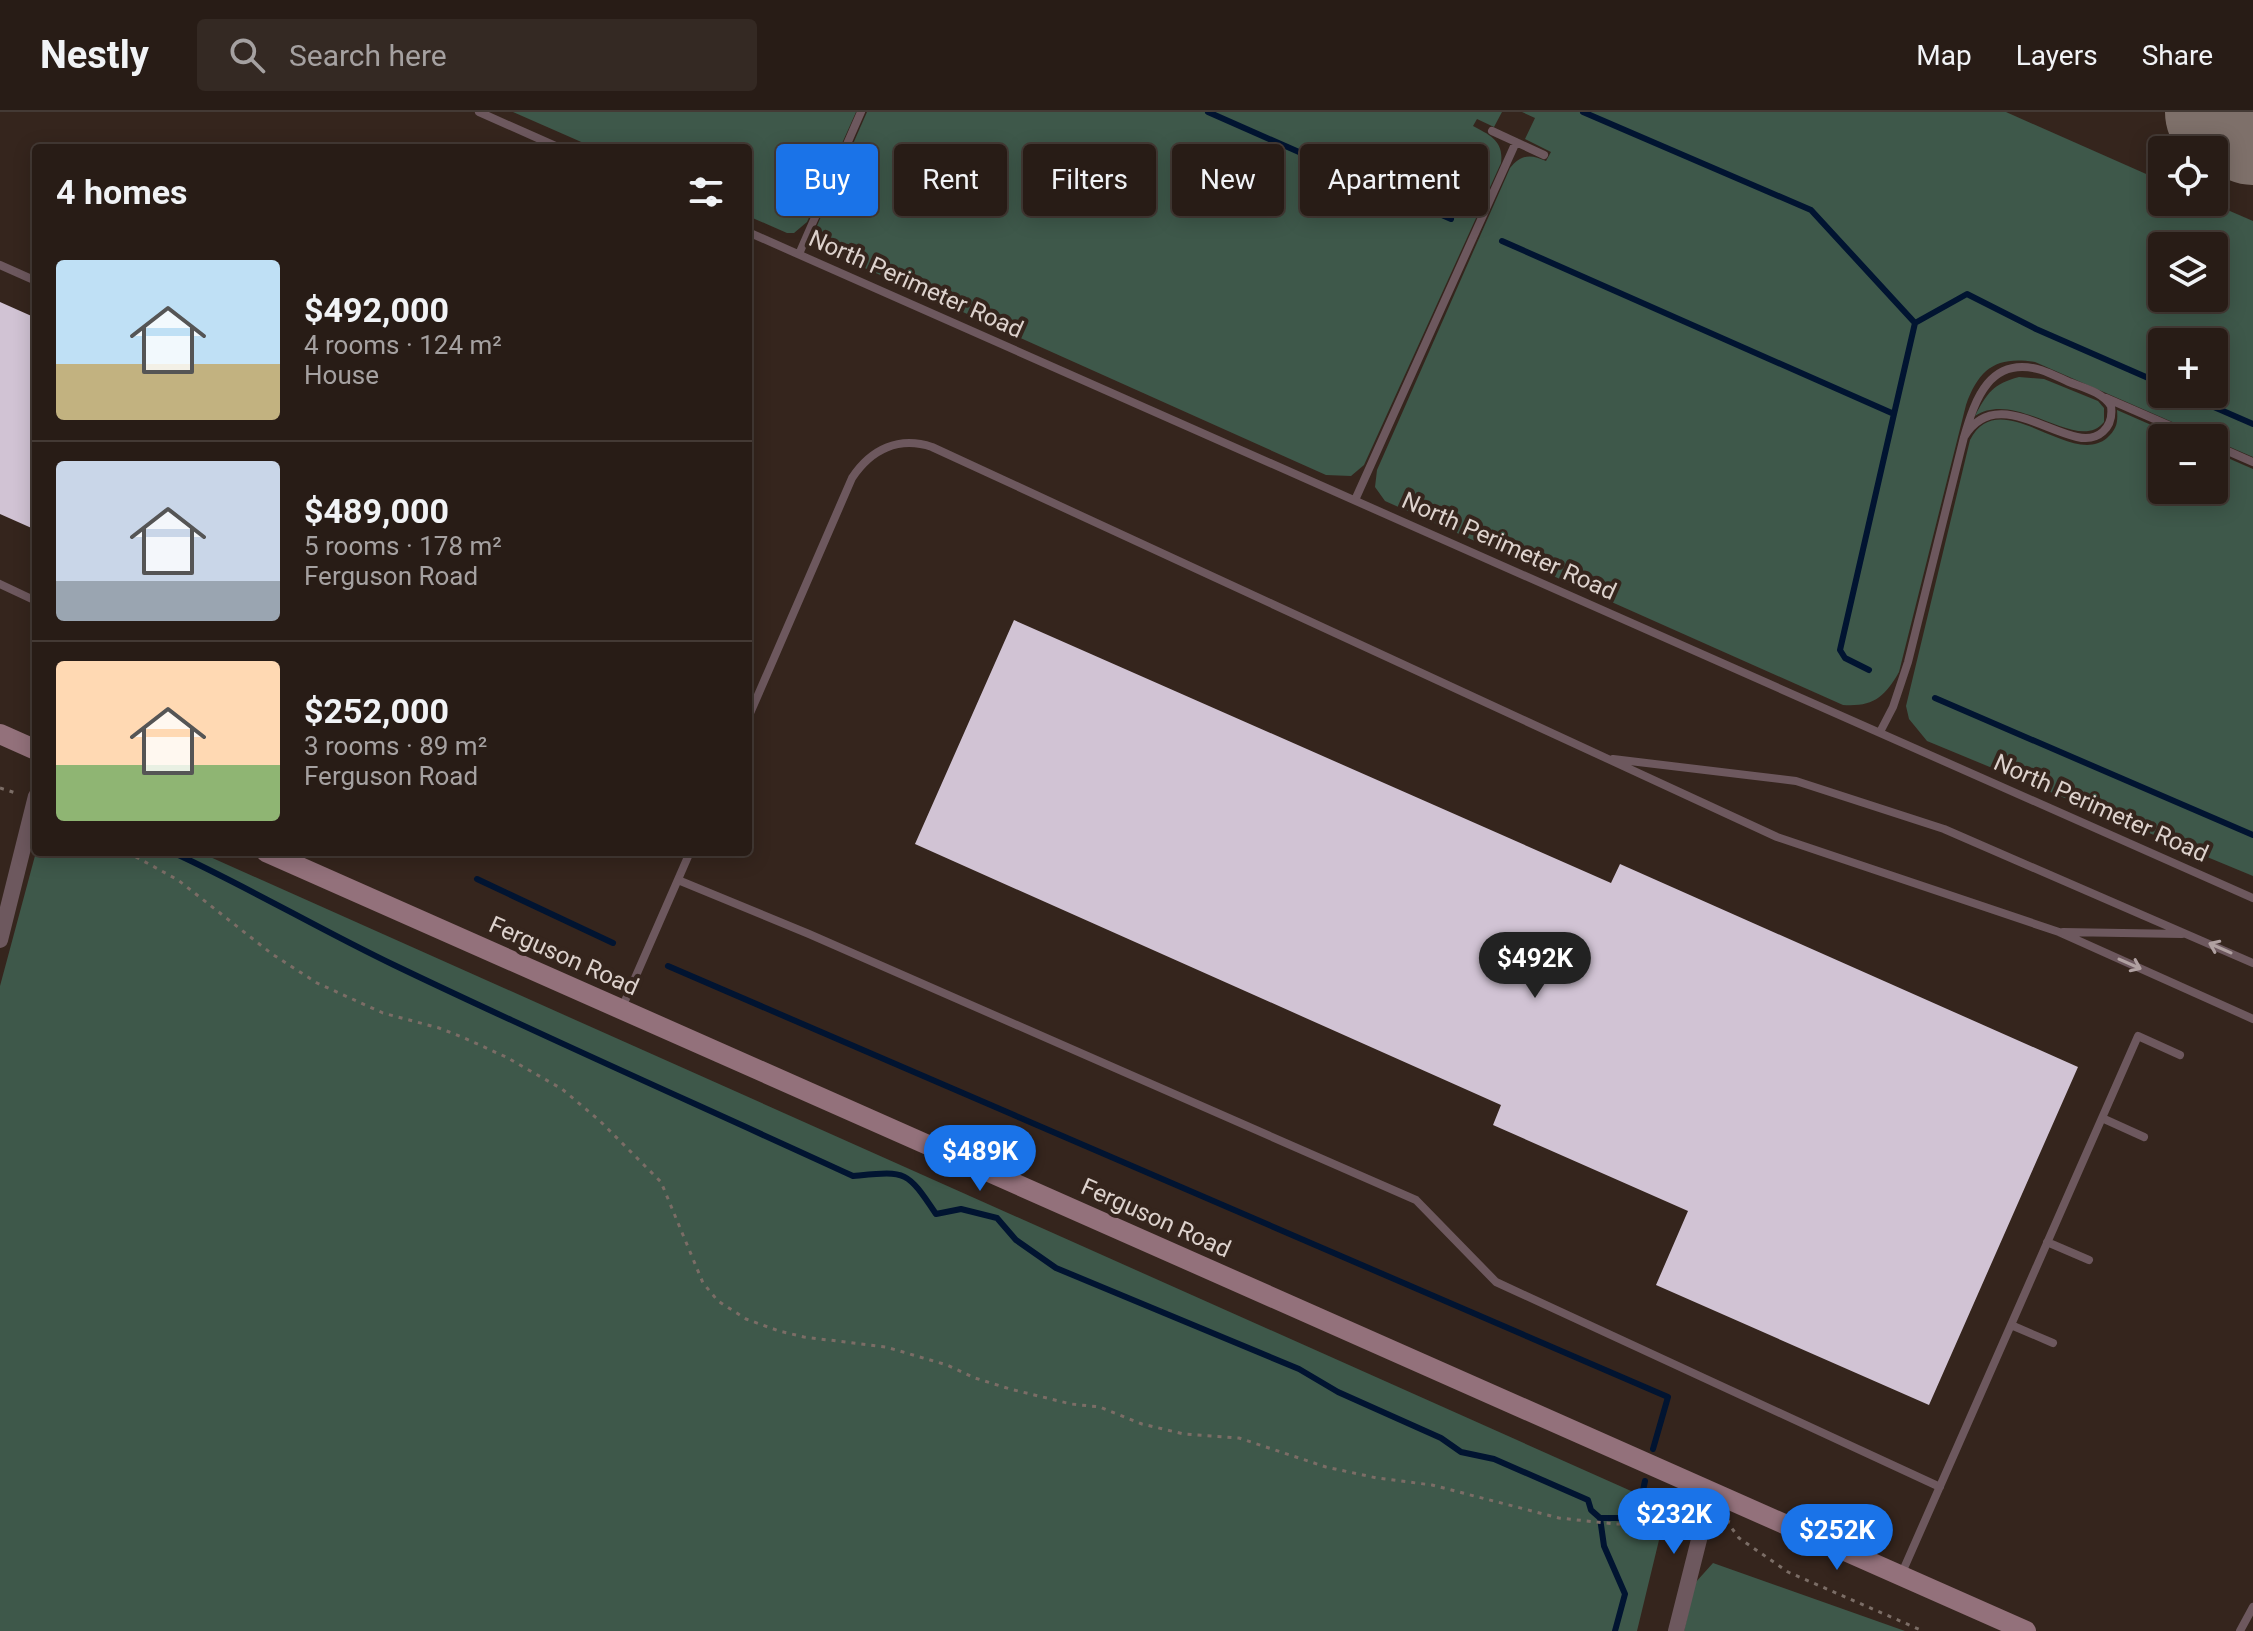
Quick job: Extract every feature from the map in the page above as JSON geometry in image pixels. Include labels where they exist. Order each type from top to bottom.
[{"type":"street","points":[[0,734],[32,748]]},
{"type":"street","points":[[0,940],[29,796]]},
{"type":"street","name":"Ferguson Road","points":[[275,856],[2026,1631]]},
{"type":"street","points":[[1676,1631],[1711,1492]]},
{"type":"lane","points":[[479,112],[551,144]]},
{"type":"lane","points":[[799,254],[861,112]]},
{"type":"lane","points":[[1492,131],[1544,155]]},
{"type":"lane","points":[[1355,500],[1516,142]]},
{"type":"lane","name":"North Perimeter Road","points":[[752,234],[2253,898]]},
{"type":"lane","points":[[0,265],[32,279]]},
{"type":"lane","points":[[1880,732],[1893,707],[1908,662],[1964,437],[1983,386],[2008,370],[2028,367],[2166,424]]},
{"type":"lane","points":[[1964,437],[1976,422],[2000,415],[2020,417],[2077,437],[2095,437],[2107,428],[2112,412],[2102,396]]},
{"type":"lane","points":[[752,709],[852,478],[867,458],[883,448],[916,442],[1777,837],[2059,932],[2253,1019]]},
{"type":"lane","points":[[2228,451],[2253,462]]},
{"type":"lane","points":[[0,584],[32,599]]},
{"type":"lane","points":[[1605,758],[1796,781],[1944,829],[2253,963]]},
{"type":"lane","points":[[621,1011],[688,856]]},
{"type":"lane","points":[[678,880],[809,934],[1416,1200],[1496,1282],[1940,1487]]},
{"type":"lane","points":[[2059,932],[2186,934]]},
{"type":"lane","points":[[1901,1576],[2138,1036],[2180,1055]]},
{"type":"lane","points":[[2102,1118],[2144,1137]]},
{"type":"lane","points":[[2047,1242],[2089,1260]]},
{"type":"lane","points":[[2011,1325],[2053,1343]]},
{"type":"lane","points":[[2240,1631],[2253,1607]]},
{"type":"path","points":[[0,788],[29,796]]},
{"type":"path","points":[[134,856],[178,880],[263,948],[317,983],[383,1013],[462,1037],[506,1057],[562,1089],[600,1121],[661,1182],[703,1283],[718,1301],[746,1319],[804,1337],[886,1347],[947,1365],[1010,1389],[1071,1404],[1100,1407],[1142,1424],[1184,1434],[1239,1438],[1326,1467],[1432,1485],[1579,1521],[1642,1524],[1672,1538],[1698,1544]]},
{"type":"path","points":[[1728,1523],[1739,1538],[1788,1572],[1923,1631]]},
{"type":"green space","points":[[513,112],[856,112],[842,144],[776,144],[776,216],[810,216],[794,233],[752,218],[752,144],[586,144]]},
{"type":"green space","points":[[867,112],[1502,112],[1494,127],[1477,119],[1473,126],[1490,136],[1500,149],[1501,163],[1488,192],[1488,144],[1300,144],[1300,216],[1477,216],[1364,465],[1351,476],[1326,475],[820,248],[816,228],[821,216],[878,216],[878,144],[853,144]]},
{"type":"green space","points":[[1522,112],[2006,112],[2148,175],[2148,216],[2228,216],[2228,210],[2253,221],[2253,457],[2228,446],[2228,424],[2177,424],[2035,362],[2010,361],[1991,367],[1977,382],[1966,405],[1899,672],[1877,699],[1843,705],[1385,501],[1375,487],[1377,470],[1510,168],[1526,157],[1546,161],[1551,152],[1525,139],[1535,118]]},
{"type":"green space","points":[[2019,377],[2044,379],[2098,401],[2104,408],[2104,422],[2093,430],[2079,431],[2009,410],[1992,410],[1975,416],[1992,390]]},
{"type":"green space","points":[[2117,410],[2149,424],[2148,504],[2228,504],[2228,458],[2253,469],[2253,876],[1927,741],[1909,719],[1906,706],[1970,440],[1983,425],[1999,420],[2017,422],[2074,443],[2092,445],[2107,438],[2117,422]]},
{"type":"green space","points":[[35,856],[208,856],[1667,1507],[1637,1631],[0,1631],[0,986]]},
{"type":"green space","points":[[1713,1563],[1905,1631],[1684,1631],[1695,1583]]},
{"type":"building","points":[[0,302],[32,316],[32,528],[0,514]]},
{"type":"building","points":[[1014,620],[1611,883],[1620,864],[2078,1067],[1929,1405],[1656,1285],[1688,1211],[1493,1125],[1501,1105],[915,844]]},
{"type":"waterway","points":[[1208,112],[1451,219]]},
{"type":"waterway","points":[[1583,112],[1811,210],[1915,323],[1894,414]]},
{"type":"waterway","points":[[1502,241],[1894,414],[1840,650],[1845,658],[1869,670]]},
{"type":"waterway","points":[[1915,323],[1967,294],[2036,329],[2148,378]]},
{"type":"waterway","points":[[2216,408],[2253,424]]},
{"type":"waterway","points":[[1935,698],[2253,835]]},
{"type":"waterway","points":[[180,856],[394,965],[853,1176],[903,1176],[918,1188],[936,1214],[961,1209],[997,1218],[1016,1240],[1056,1268],[1299,1369],[1338,1392],[1441,1438],[1461,1452],[1494,1459],[1588,1500],[1591,1510],[1600,1518]]},
{"type":"waterway","points":[[477,879],[613,943]]},
{"type":"waterway","points":[[668,966],[1668,1397],[1653,1449]]},
{"type":"waterway","points":[[1615,1631],[1625,1594],[1604,1546],[1600,1518],[1637,1518],[1645,1481]]},
{"type":"runway","points":[[2227,112],[2253,123]]}]
